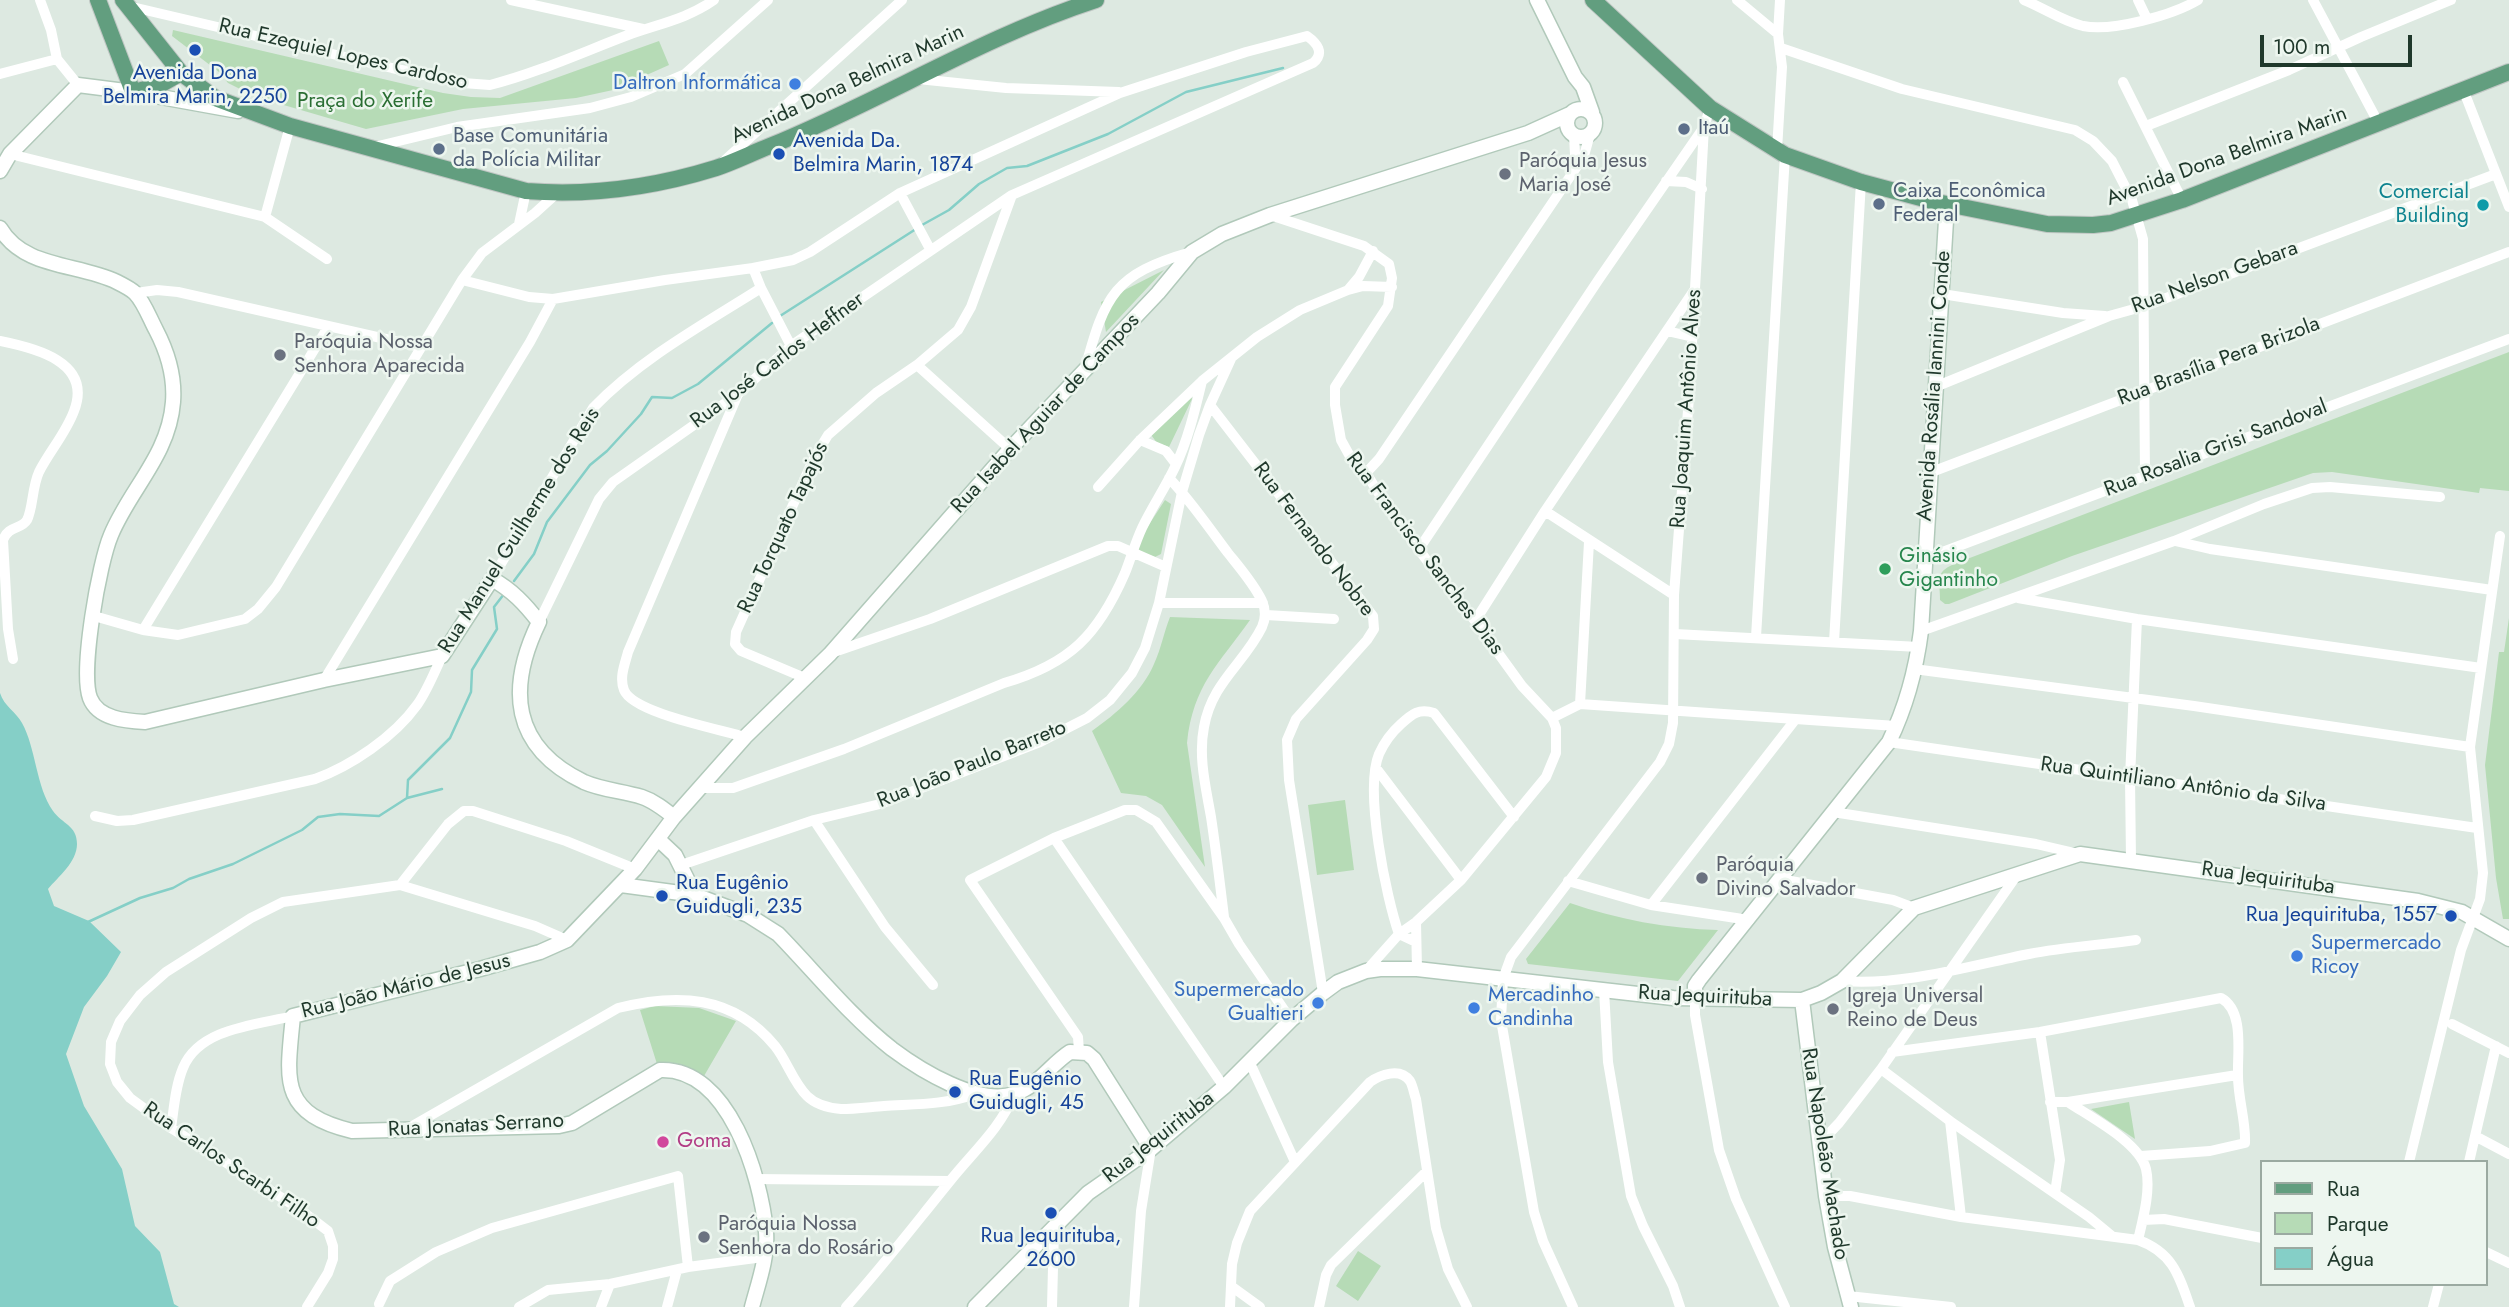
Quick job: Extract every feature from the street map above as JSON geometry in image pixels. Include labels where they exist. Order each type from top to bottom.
[{"type":"main road","points":[[98,0],[133,92],[158,86],[181,73]]},
{"type":"main road","name":"Avenida Dona Belmira Marin","points":[[129,7],[181,73],[215,98],[290,126],[526,191],[556,193],[653,183],[718,167],[809,131],[1030,23],[1096,0]]},
{"type":"main road","name":"Avenida Dona Belmira Marin","points":[[1593,0],[1710,107],[1781,152],[1861,182],[1947,204],[2030,221],[2071,226],[2111,223],[2182,200],[2509,72]]},
{"type":"street","points":[[40,0],[51,30],[57,59],[78,85],[253,114]]},
{"type":"street","points":[[512,0],[643,29]]},
{"type":"street","name":"Rua Ezequiel Lopes Cardoso","points":[[129,7],[392,68],[476,85],[490,85],[643,29],[681,19],[714,0]]},
{"type":"street","points":[[370,148],[457,127],[590,108],[631,97],[685,74],[768,0]]},
{"type":"street","points":[[718,167],[902,0]]},
{"type":"street","points":[[1366,473],[1379,459],[1584,156],[1596,121],[1583,87],[1575,77],[1537,0]]},
{"type":"street","points":[[1545,0],[1545,15]]},
{"type":"street","points":[[1737,0],[1778,34]]},
{"type":"street","points":[[1756,637],[1781,152],[1782,67],[1778,34],[1780,0]]},
{"type":"street","points":[[2024,0],[2041,4],[2069,22],[2091,27],[2163,16],[2198,0]]},
{"type":"street","points":[[2138,0],[2147,19]]},
{"type":"street","points":[[2313,0],[2379,124]]},
{"type":"street","points":[[2146,126],[2289,71],[2451,0]]},
{"type":"street","name":"Rua José Carlos Heffner","points":[[674,817],[644,797],[586,782],[558,765],[537,743],[519,708],[521,671],[529,644],[599,499],[613,482],[738,394],[791,346],[1012,195],[1313,63],[1318,58],[1320,49],[1317,43],[1307,36],[1246,52],[1120,93]]},
{"type":"street","points":[[1781,48],[1902,89],[2053,123],[2082,133],[2101,148],[2112,161],[2137,214],[2143,239],[2145,476]]},
{"type":"street","points":[[0,74],[57,59]]},
{"type":"street","points":[[1575,77],[1573,111],[1567,122],[1578,162]]},
{"type":"street","points":[[916,78],[1006,88],[1120,93]]},
{"type":"street","points":[[2123,82],[2182,200]]},
{"type":"street","points":[[0,171],[10,154],[78,85]]},
{"type":"street","points":[[2463,89],[2509,206]]},
{"type":"street","points":[[462,280],[529,298],[553,299],[793,260],[810,252],[900,193],[1120,93]]},
{"type":"street","name":"Rua Joaquim Antônio Alves","points":[[1503,979],[1511,957],[1660,762],[1669,744],[1673,712],[1674,595],[1693,337],[1704,127],[1710,107]]},
{"type":"street","points":[[1573,111],[1587,109],[1592,112]]},
{"type":"street","name":"Rua Isabel Aguiar de Campos","points":[[658,839],[744,737],[830,654],[1010,449],[1158,293],[1192,252],[1222,234],[1270,215],[1528,133],[1573,111]]},
{"type":"street","points":[[265,217],[290,126]]},
{"type":"street","points":[[1419,549],[1704,127]]},
{"type":"street","name":"Rua Isabel Aguiar de Campos","points":[[1528,133],[1572,133]]},
{"type":"street","points":[[1572,133],[1583,137],[1590,134]]},
{"type":"street","points":[[10,154],[265,217],[327,259]]},
{"type":"street","name":"Rua Nelson Gebara","points":[[1935,387],[2109,317],[2145,306],[2496,174]]},
{"type":"street","points":[[1666,181],[1686,181],[1702,189]]},
{"type":"street","points":[[1834,642],[1861,182]]},
{"type":"street","points":[[519,224],[526,191]]},
{"type":"street","points":[[94,616],[144,630],[178,635],[239,621],[258,609],[283,575],[462,280],[482,253],[535,213],[556,193]]},
{"type":"street","points":[[900,193],[930,249]]},
{"type":"street","name":"Rua Torquato Tapajós","points":[[805,678],[741,651],[735,644],[736,632],[814,458],[828,435],[876,393],[950,339],[965,319],[1012,195]]},
{"type":"street","name":"Avenida Rosália Iannini Conde","points":[[1695,1000],[1695,986],[1699,980],[1889,743],[1914,670],[1921,631],[1947,204]]},
{"type":"street","points":[[1098,486],[1140,440],[1202,381],[1257,337],[1319,301],[1348,290],[1363,286],[1392,287],[1389,264],[1373,251],[1355,242],[1270,215]]},
{"type":"street","points":[[0,228],[7,239],[20,250],[40,260],[104,276],[136,293],[170,362],[173,403],[165,437],[150,471],[112,533],[103,555],[96,588],[87,668],[90,698],[98,709],[124,721],[145,722],[324,680],[442,656]]},
{"type":"street","points":[[1348,290],[1373,251]]},
{"type":"street","points":[[1085,369],[1100,316],[1120,285],[1154,265],[1192,252]]},
{"type":"street","name":"Rua Brasília Pera Brizola","points":[[1929,473],[2509,252]]},
{"type":"street","points":[[753,268],[791,346]]},
{"type":"street","name":"Rua Francisco Sanches Dias","points":[[1392,287],[1385,313],[1335,387],[1341,440],[1352,460],[1366,473],[1388,508],[1522,686],[1552,718]]},
{"type":"street","name":"Rua Manuel Guilherme dos Reis","points":[[95,816],[117,821],[133,820],[292,785],[340,769],[363,755],[407,717],[426,690],[442,656],[492,579],[593,408],[612,388],[639,368],[761,288]]},
{"type":"street","points":[[1475,621],[1545,511],[1696,288]]},
{"type":"street","points":[[136,293],[157,290],[178,292],[421,347]]},
{"type":"street","points":[[1942,294],[2063,313],[2109,317]]},
{"type":"street","points":[[324,680],[530,342],[553,299]]},
{"type":"street","points":[[2063,313],[2070,334]]},
{"type":"street","points":[[144,630],[328,327]]},
{"type":"street","points":[[1667,331],[1693,337]]},
{"type":"street","name":"Rua Rosalia Grisi Sandoval","points":[[1924,559],[2509,339]]},
{"type":"street","points":[[0,341],[33,347],[54,358],[71,371],[78,396],[74,411],[33,486],[27,520],[23,525],[8,531],[3,540],[8,629],[13,659]]},
{"type":"street","name":"Rua João Paulo Barreto","points":[[681,865],[814,820],[880,804],[1040,742],[1087,718],[1110,700],[1132,673],[1145,648],[1159,603],[1182,492],[1210,405],[1231,359]]},
{"type":"street","points":[[917,365],[1010,449]]},
{"type":"street","points":[[702,788],[733,788],[844,748],[1050,667],[1069,655],[1106,611],[1176,464],[1202,381]]},
{"type":"street","points":[[738,394],[628,652],[622,676],[624,690],[631,701],[650,710],[744,737]]},
{"type":"street","name":"Rua Fernando Nobre","points":[[1210,405],[1373,616],[1374,629],[1367,640],[1296,719],[1287,740],[1291,792],[1323,993]]},
{"type":"street","points":[[1140,440],[1166,451],[1176,464]]},
{"type":"street","points":[[1169,478],[1248,579],[1263,603],[1266,615],[1263,625],[1220,684],[1210,706],[1203,733],[1203,766],[1224,918]]},
{"type":"street","points":[[1921,631],[2174,541],[2312,488],[2330,487],[2440,497]]},
{"type":"street","points":[[1545,511],[1674,595]]},
{"type":"street","points":[[2409,1160],[2461,950],[2480,900],[2483,873],[2470,747],[2500,536]]},
{"type":"street","points":[[1580,704],[1589,541]]},
{"type":"street","points":[[2174,541],[2210,549],[2492,590]]},
{"type":"street","points":[[830,654],[930,619],[1108,546],[1118,546],[1166,567]]},
{"type":"street","points":[[492,579],[515,595],[539,622]]},
{"type":"street","points":[[2018,598],[2137,619],[2481,668]]},
{"type":"street","points":[[1159,603],[1263,603]]},
{"type":"street","points":[[1266,615],[1334,619]]},
{"type":"street","points":[[2131,860],[2130,778],[2137,619]]},
{"type":"street","points":[[1675,634],[1919,647]]},
{"type":"street","points":[[1914,670],[2194,706],[2470,747]]},
{"type":"street","points":[[1366,971],[1399,934],[1416,922],[1461,880],[1546,778],[1553,765],[1557,739],[1552,718],[1580,704],[1896,726]]},
{"type":"street","points":[[1399,934],[1381,855],[1374,798],[1379,754],[1392,733],[1413,713],[1424,710],[1431,712],[1442,721],[1514,817]]},
{"type":"street","points":[[1651,905],[1796,720]]},
{"type":"street","name":"Rua Quintiliano Antônio da Silva","points":[[1889,743],[2477,828]]},
{"type":"street","points":[[1376,768],[1461,880]]},
{"type":"street","points":[[1079,1051],[1078,1037],[970,880],[1054,838],[1125,810],[1136,810],[1156,822],[1224,918],[1238,944],[1291,1020]]},
{"type":"street","points":[[400,885],[448,824],[464,811],[473,811],[566,841],[635,869]]},
{"type":"street","points":[[1833,811],[2036,844],[2080,854]]},
{"type":"street","points":[[814,820],[885,927],[933,985]]},
{"type":"street","points":[[1054,838],[1224,1087]]},
{"type":"street","points":[[658,839],[675,855],[695,895]]},
{"type":"street","name":"Rua João Mário de Jesus","points":[[172,1128],[182,1070],[188,1057],[199,1046],[234,1029],[540,953],[567,940],[621,885],[658,839]]},
{"type":"street","points":[[2036,844],[2042,854],[2041,867]]},
{"type":"street","name":"Rua Jequirituba","points":[[975,1307],[1088,1193],[1151,1149],[1224,1087],[1291,1020],[1323,993],[1338,982],[1366,971],[1417,969],[1695,1000],[1802,1000],[1842,981],[1914,908],[2080,854],[2418,901],[2453,909],[2509,939]]},
{"type":"street","points":[[1819,1144],[1833,1131],[1881,1069],[2017,874]]},
{"type":"street","points":[[1780,879],[1893,900],[1914,908]]},
{"type":"street","points":[[1568,881],[1651,905],[1749,920]]},
{"type":"street","name":"Rua Carlos Scarbi Filho","points":[[307,1307],[328,1273],[333,1259],[333,1246],[328,1231],[298,1208],[130,1098],[117,1082],[110,1064],[111,1042],[120,1021],[140,995],[166,972],[251,918],[283,902],[400,885],[536,926],[567,940]]},
{"type":"street","points":[[621,885],[695,895],[764,923],[892,1049],[974,1094],[1014,1094],[1030,1086],[1070,1052],[1087,1053],[1094,1059],[1151,1149],[1141,1211],[1134,1307]]},
{"type":"street","points":[[1416,922],[1417,969]]},
{"type":"street","points":[[1399,934],[1416,942]]},
{"type":"street","points":[[1842,981],[1875,981],[1948,971],[2032,954],[2136,940]]},
{"type":"street","points":[[1503,979],[1502,1020],[1534,1212],[1543,1241],[1573,1307]]},
{"type":"street","points":[[1604,990],[1608,1062],[1631,1196],[1680,1307]]},
{"type":"street","points":[[1805,1029],[1811,1008],[1821,993]]},
{"type":"street","points":[[1892,1052],[2039,1032],[2221,998],[2230,1006],[2239,1044],[2237,1075],[2245,1143],[2210,1151],[2141,1156]]},
{"type":"street","points":[[403,1131],[618,1008],[655,999],[697,1000],[739,1016],[760,1030],[776,1047],[806,1095],[825,1106],[842,1109],[940,1102],[959,1100],[974,1094]]},
{"type":"street","points":[[1695,1000],[1695,1015],[1719,1150],[1736,1199],[1785,1307]]},
{"type":"street","name":"Rua Napoleão Machado","points":[[1802,1000],[1826,1196],[1835,1247],[1850,1302]]},
{"type":"street","name":"Rua Jonatas Serrano","points":[[293,1016],[289,1066],[291,1088],[298,1103],[312,1117],[352,1131],[525,1128],[572,1123],[660,1070],[674,1069],[689,1074],[718,1097],[730,1114],[755,1179],[766,1234],[752,1307]]},
{"type":"street","points":[[2452,1024],[2509,1053]]},
{"type":"street","points":[[2039,1032],[2060,1160],[2055,1193]]},
{"type":"street","points":[[2469,1160],[2496,1046]]},
{"type":"street","points":[[1250,1063],[1296,1162]]},
{"type":"street","points":[[1881,1069],[2113,1236]]},
{"type":"street","points":[[1230,1307],[1237,1243],[1250,1211],[1370,1082],[1379,1076],[1396,1074],[1409,1081],[1416,1099],[1426,1172],[1442,1250],[1448,1269],[1467,1307]]},
{"type":"street","points":[[2050,1102],[2068,1102],[2237,1075]]},
{"type":"street","points":[[846,1307],[888,1261],[1006,1114],[1014,1094]]},
{"type":"street","points":[[2068,1102],[2130,1145],[2141,1156],[2147,1175],[2143,1220],[2138,1240]]},
{"type":"street","points":[[1950,1121],[1961,1217]]},
{"type":"street","points":[[2475,1136],[2509,1154]]},
{"type":"street","points":[[1953,1150],[1973,1137]]},
{"type":"street","points":[[1319,1307],[1331,1265],[1426,1172]]},
{"type":"street","points":[[379,1304],[390,1281],[447,1247],[492,1228],[678,1177],[688,1267]]},
{"type":"street","points":[[755,1179],[950,1181]]},
{"type":"street","points":[[1826,1196],[1850,1196],[1961,1217],[2138,1240],[2151,1245],[2167,1258],[2176,1270],[2189,1307]]},
{"type":"street","points":[[2143,1220],[2164,1219],[2260,1238]]},
{"type":"street","points":[[1052,1307],[1054,1228]]},
{"type":"street","points":[[2488,1253],[2509,1264]]},
{"type":"street","points":[[519,1307],[548,1290],[610,1284],[688,1267],[763,1257]]},
{"type":"street","points":[[667,1307],[677,1269]]},
{"type":"street","points":[[601,1307],[610,1284]]},
{"type":"street","points":[[1231,1286],[1260,1307]]},
{"type":"street","points":[[2433,1307],[2438,1286]]},
{"type":"street","points":[[1850,1302],[1951,1307]]},
{"type":"green space","name":"Praça do Xerife","points":[[173,30],[443,93],[471,97],[500,98],[659,41],[669,65],[613,90],[576,98],[463,109],[366,129],[263,99],[228,83],[219,72],[172,36]]},
{"type":"green space","points":[[1164,270],[1106,332],[1101,302]]},
{"type":"green space","points":[[2509,352],[2509,491],[2480,488],[2479,493],[2332,472],[2313,473],[2072,556],[1949,604],[1940,600],[1941,574],[1954,564]]},
{"type":"green space","points":[[1191,396],[1192,399],[1169,447],[1157,443],[1149,432]]},
{"type":"green space","points":[[1165,500],[1171,504],[1161,554],[1155,557],[1140,552],[1137,543]]},
{"type":"green space","points":[[1170,617],[1250,620],[1209,676],[1201,690],[1190,723],[1187,743],[1205,867],[1162,805],[1146,796],[1121,793],[1092,731],[1119,709],[1143,684],[1156,658]]},
{"type":"green space","points":[[2509,618],[2509,919],[2503,919],[2496,878],[2485,765],[2499,652],[2504,652]]},
{"type":"green space","points":[[1345,800],[1354,870],[1317,875],[1308,805]]},
{"type":"green space","points":[[1570,903],[1643,922],[1718,930],[1678,981],[1528,964],[1526,959]]},
{"type":"green space","points":[[655,1006],[699,1008],[736,1021],[704,1076],[681,1065],[657,1064],[640,1010]]},
{"type":"green space","points":[[2129,1102],[2135,1139],[2091,1109]]},
{"type":"green space","points":[[1358,1251],[1381,1266],[1358,1301],[1336,1286]]},
{"type":"water","points":[[0,693],[27,733],[47,801],[75,833],[77,844],[74,857],[48,889],[54,906],[89,921],[121,952],[84,1007],[66,1054],[84,1106],[122,1169],[135,1226],[160,1252],[174,1304],[179,1307],[0,1307]]},
{"type":"waterway","points":[[922,225],[949,210],[979,184],[1007,168],[1027,166],[1108,134],[1186,92],[1283,68]]},
{"type":"waterway","points":[[780,316],[916,229]]},
{"type":"waterway","points":[[514,581],[534,554],[547,522],[590,465],[607,451],[641,414],[652,397],[672,398],[698,384],[772,323]]},
{"type":"waterway","points":[[407,798],[408,780],[450,738],[471,692],[472,670],[497,629],[494,607],[504,594]]},
{"type":"waterway","points":[[88,922],[140,898],[233,864],[302,830],[318,817],[340,814],[379,816],[407,798],[442,789]]},
{"type":"place","name":"Avenida Dona Belmira Marin, 2250","points":[[195,50]]},
{"type":"place","name":"Daltron Informática","points":[[795,84]]},
{"type":"place","name":"Itaú","points":[[1684,129]]},
{"type":"place","name":"Base Comunitária da Polícia Militar","points":[[439,149]]},
{"type":"place","name":"Avenida Da. Belmira Marin, 1874","points":[[779,154]]},
{"type":"place","name":"Paróquia Jesus Maria José","points":[[1505,174]]},
{"type":"place","name":"Caixa Econômica Federal","points":[[1879,204]]},
{"type":"place","name":"Comercial Building","points":[[2483,205]]},
{"type":"place","name":"Paróquia Nossa Senhora Aparecida","points":[[280,355]]},
{"type":"place","name":"Ginásio Gigantinho","points":[[1885,569]]},
{"type":"place","name":"Paróquia Divino Salvador","points":[[1702,878]]},
{"type":"place","name":"Rua Eugênio Guidugli, 235","points":[[662,896]]},
{"type":"place","name":"Rua Jequirituba, 1557","points":[[2451,916]]},
{"type":"place","name":"Supermercado Ricoy","points":[[2297,956]]},
{"type":"place","name":"Supermercado Gualtieri","points":[[1318,1003]]},
{"type":"place","name":"Mercadinho Candinha","points":[[1474,1008]]},
{"type":"place","name":"Igreja Universal Reino de Deus","points":[[1833,1009]]},
{"type":"place","name":"Rua Eugênio Guidugli, 45","points":[[955,1092]]},
{"type":"place","name":"Goma","points":[[663,1142]]},
{"type":"place","name":"Rua Jequirituba, 2600","points":[[1051,1213]]},
{"type":"place","name":"Paróquia Nossa Senhora do Rosário","points":[[704,1237]]}]
